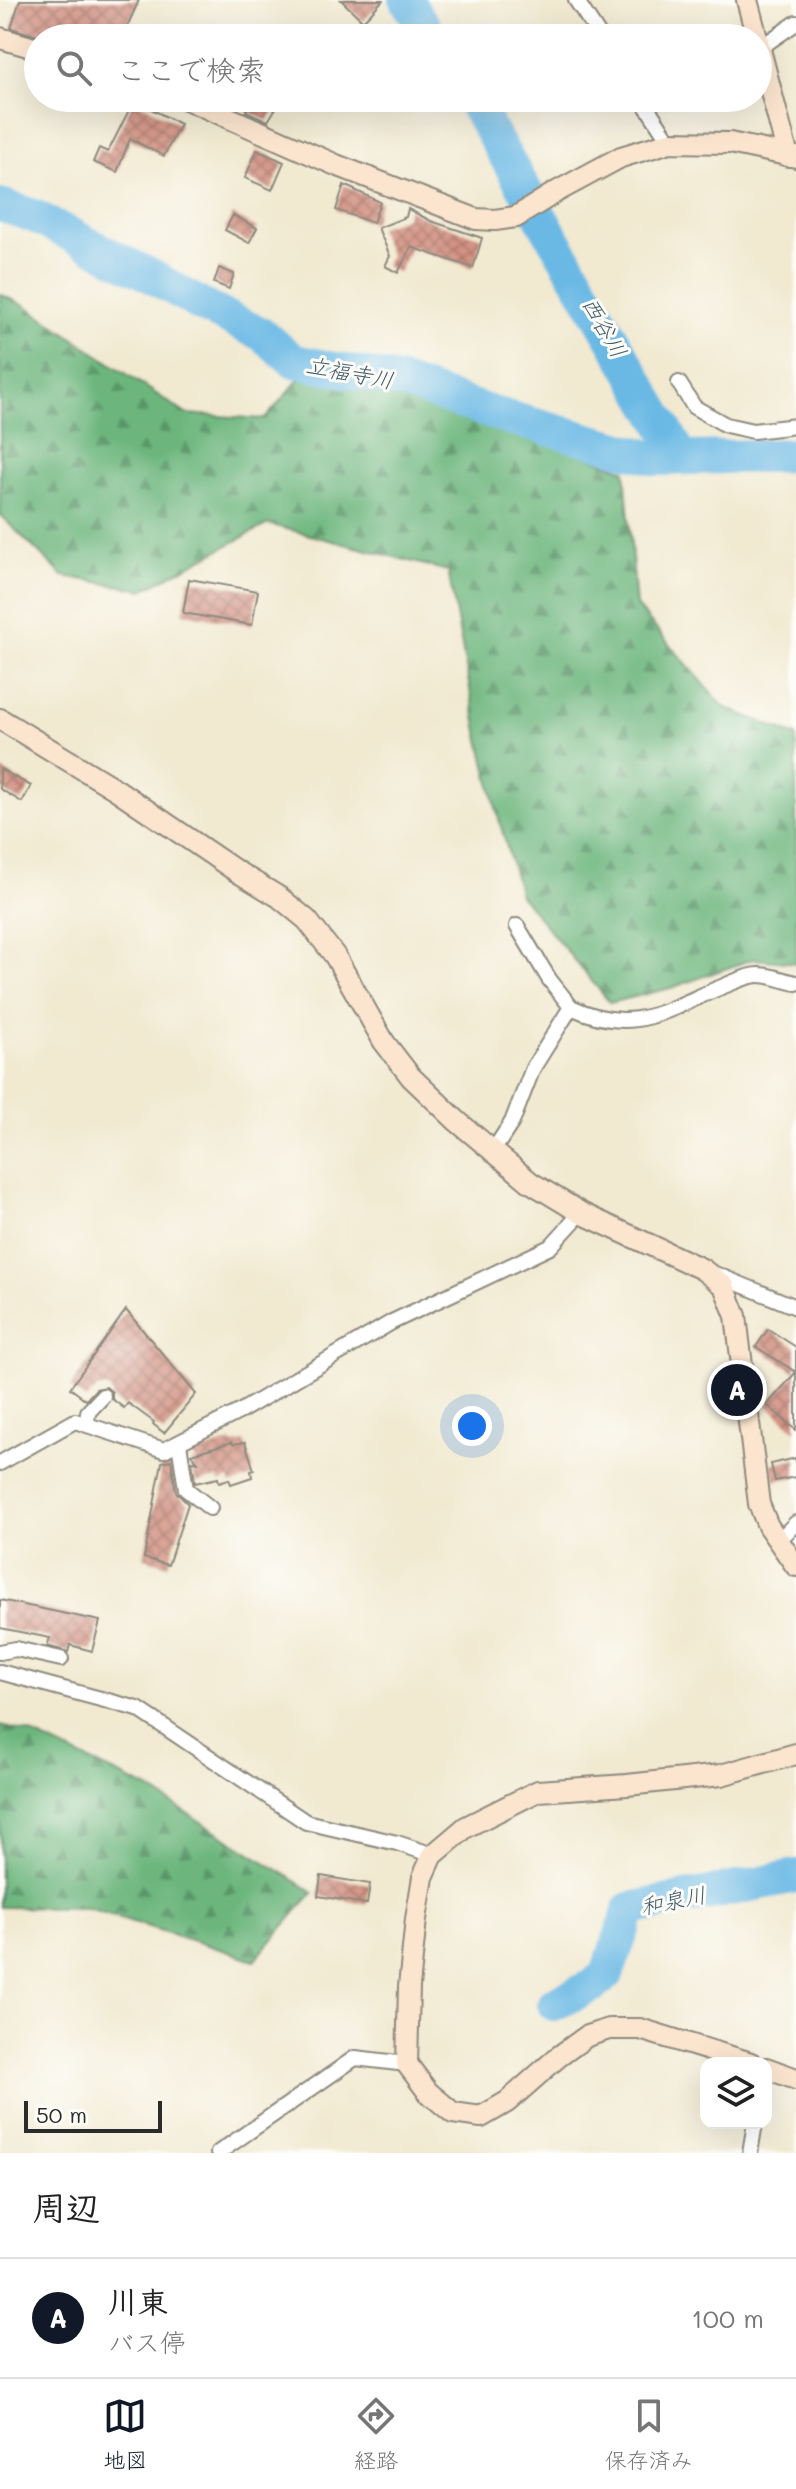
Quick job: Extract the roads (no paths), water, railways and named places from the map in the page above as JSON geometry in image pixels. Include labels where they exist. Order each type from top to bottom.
[{"type":"street","points":[[576,0],[592,24]]},
{"type":"street","points":[[747,0],[754,24]]},
{"type":"street","points":[[772,39],[796,23]]},
{"type":"street","points":[[0,38],[24,45]]},
{"type":"street","points":[[216,112],[336,165],[476,219],[495,220],[516,217],[621,157],[670,142],[730,143],[792,156],[772,86]]},
{"type":"street","points":[[650,112],[670,142]]},
{"type":"street","points":[[679,383],[694,407],[726,425],[753,431],[796,426]]},
{"type":"street","points":[[0,719],[117,790],[279,897],[307,920],[335,956],[384,1042],[411,1077],[530,1182],[581,1213],[702,1269],[796,1307]]},
{"type":"street","points":[[517,926],[549,979],[571,1007],[595,1018],[635,1020],[661,1015],[691,999],[759,975],[796,983]]},
{"type":"street","points":[[493,1151],[512,1122],[533,1068],[571,1007]]},
{"type":"street","points":[[0,1463],[75,1421],[164,1450],[241,1411],[392,1322],[550,1247],[581,1213]]},
{"type":"street","points":[[702,1269],[724,1286],[736,1316],[759,1504],[768,1526],[796,1566]]},
{"type":"street","points":[[87,1424],[88,1412],[103,1396]]},
{"type":"street","points":[[179,1443],[186,1489],[210,1508]]},
{"type":"street","points":[[778,1541],[796,1523]]},
{"type":"street","points":[[0,1652],[16,1649],[61,1659]]},
{"type":"street","points":[[0,1672],[138,1709],[306,1822],[397,1843],[433,1855]]},
{"type":"street","points":[[731,2057],[640,2029],[609,2029],[587,2036],[507,2102],[481,2117],[453,2113],[428,2092],[407,2064],[409,1987],[423,1877],[433,1855],[466,1827],[504,1805],[538,1791],[721,1775],[796,1754]]},
{"type":"street","points":[[218,2153],[355,2058],[407,2064]]},
{"type":"street","points":[[772,2070],[796,2079]]},
{"type":"street","points":[[750,2153],[754,2129]]},
{"type":"waterway","name":"西谷川","points":[[406,0],[422,24]]},
{"type":"waterway","name":"西谷川","points":[[479,112],[682,457]]},
{"type":"waterway","name":"立福寺川","points":[[0,205],[34,216],[263,335],[294,361],[402,382],[492,413],[657,459],[796,455]]},
{"type":"waterway","name":"和泉川","points":[[554,2004],[592,1986],[607,1974],[630,1909],[796,1876]]},
{"type":"place","name":"川東","points":[[737,1390]]}]
